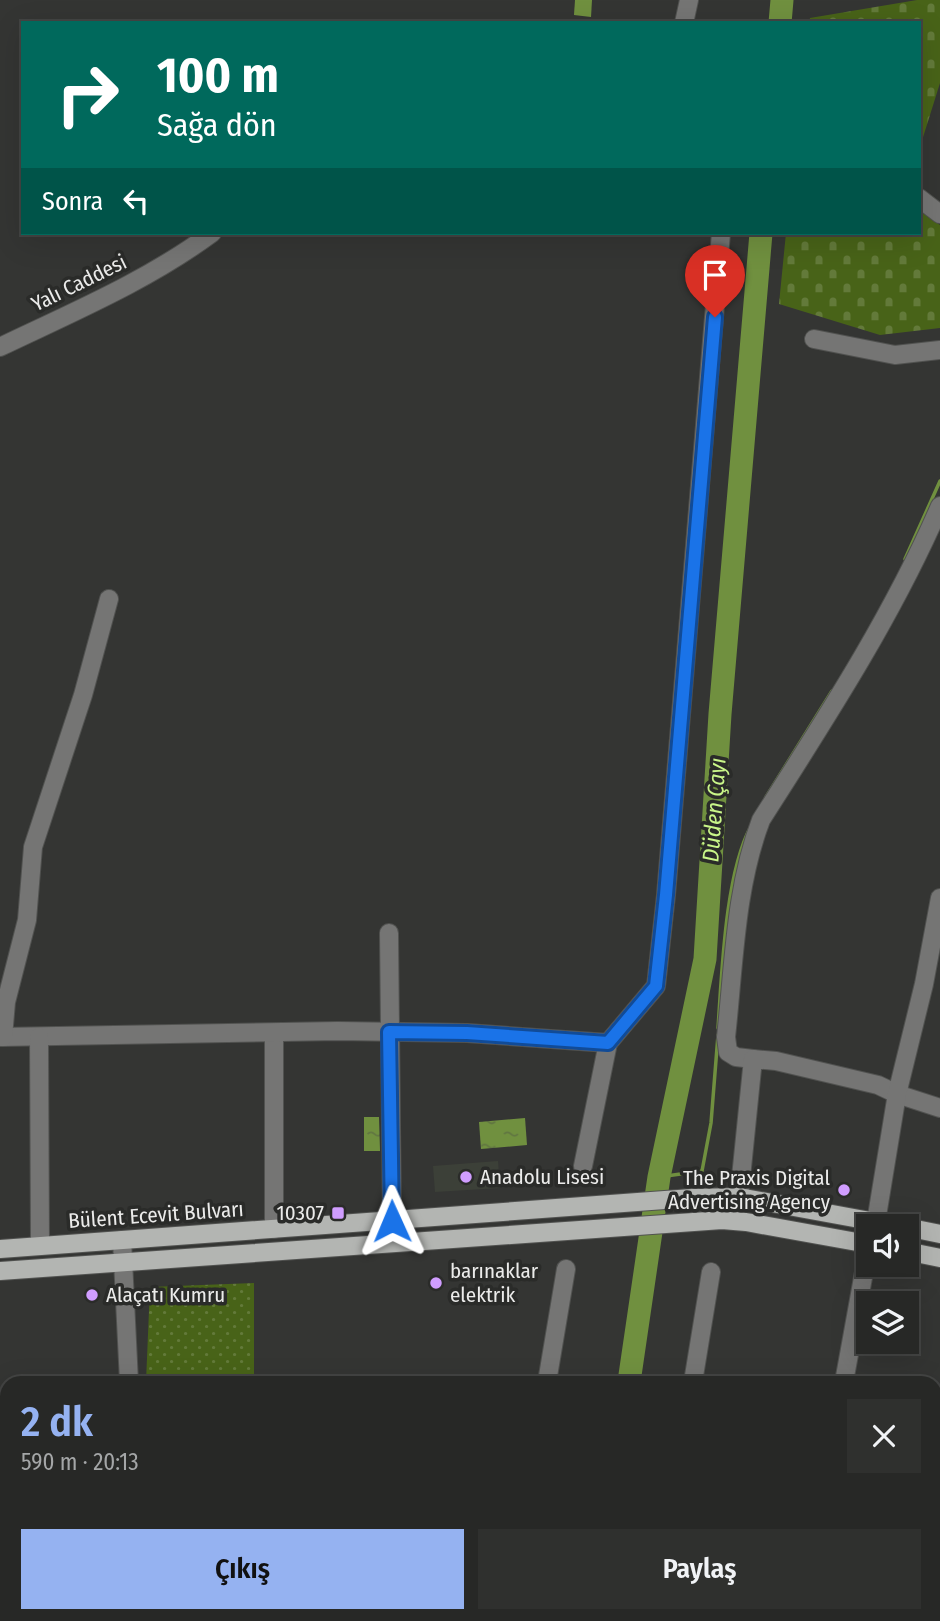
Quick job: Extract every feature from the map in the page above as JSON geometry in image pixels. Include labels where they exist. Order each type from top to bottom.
[{"type":"main road","name":"Bülent Ecevit Bulvarı","points":[[0,1249],[692,1198],[740,1197],[856,1218]]},
{"type":"main road","points":[[0,1271],[688,1222],[746,1222],[856,1242]]},
{"type":"main road","name":"Bülent Ecevit Bulvarı","points":[[919,1230],[940,1234]]},
{"type":"main road","points":[[919,1254],[940,1258]]},
{"type":"street","points":[[684,21],[689,0]]},
{"type":"street","points":[[921,200],[940,214]]},
{"type":"street","name":"Yalı Caddesi","points":[[0,347],[121,289],[179,257],[209,235]]},
{"type":"street","points":[[583,1166],[608,1043],[656,986],[668,881],[721,235]]},
{"type":"street","points":[[814,339],[895,355],[940,350]]},
{"type":"street","points":[[940,506],[916,561],[887,613],[761,820],[754,837],[744,874],[726,1037],[728,1052],[736,1057],[776,1060],[878,1085],[940,1108]]},
{"type":"street","points":[[109,599],[83,695],[33,847],[27,920],[6,1002],[1,1037],[389,1032],[467,1033],[608,1043]]},
{"type":"street","points":[[877,1214],[897,1094],[932,985],[940,898]]},
{"type":"street","points":[[389,933],[392,1221]]},
{"type":"street","points":[[274,1033],[274,1229]]},
{"type":"street","points":[[39,1037],[40,1246]]},
{"type":"street","points":[[740,1197],[753,1059]]},
{"type":"street","points":[[122,1240],[129,1376]]},
{"type":"street","points":[[548,1376],[566,1269]]},
{"type":"street","points":[[694,1376],[711,1272]]},
{"type":"street","points":[[845,1376],[863,1277]]},
{"type":"shaded area","name":"Anadolu Lisesi","points":[[498,1161],[500,1188],[435,1192],[433,1166]]},
{"type":"green space","points":[[917,0],[940,0],[940,83],[921,144],[921,21],[809,21],[810,18]]},
{"type":"green space","points":[[921,211],[940,225],[940,328],[880,335],[779,304],[786,235],[921,235]]},
{"type":"green space","points":[[254,1283],[254,1376],[146,1376],[150,1287]]},
{"type":"water","points":[[575,0],[592,0],[591,17],[574,15]]},
{"type":"water","points":[[364,1117],[379,1117],[380,1151],[364,1151]]},
{"type":"water","points":[[525,1118],[527,1145],[481,1149],[479,1122]]},
{"type":"waterway","name":"Düden Çayı","points":[[780,21],[782,0]]},
{"type":"waterway","name":"Düden Çayı","points":[[630,1376],[659,1177],[705,959],[720,714],[761,235]]},
{"type":"waterway","points":[[905,559],[940,481]]},
{"type":"waterway","points":[[766,797],[832,691]]},
{"type":"waterway","points":[[718,1028],[730,896],[742,846],[751,826]]},
{"type":"waterway","points":[[659,1177],[702,1171],[711,1123],[718,1035]]},
{"type":"place","name":"Anadolu Lisesi","points":[[466,1177]]},
{"type":"place","name":"The Praxis Digital Advertising Agency","points":[[844,1190]]},
{"type":"place","name":"10307","points":[[338,1213]]},
{"type":"place","name":"barınaklar elektrik","points":[[436,1283]]},
{"type":"place","name":"Alaçatı Kumru","points":[[92,1295]]},
{"type":"route","points":[[392,1221],[389,1032],[467,1033],[608,1043],[656,986],[715,317]]}]
